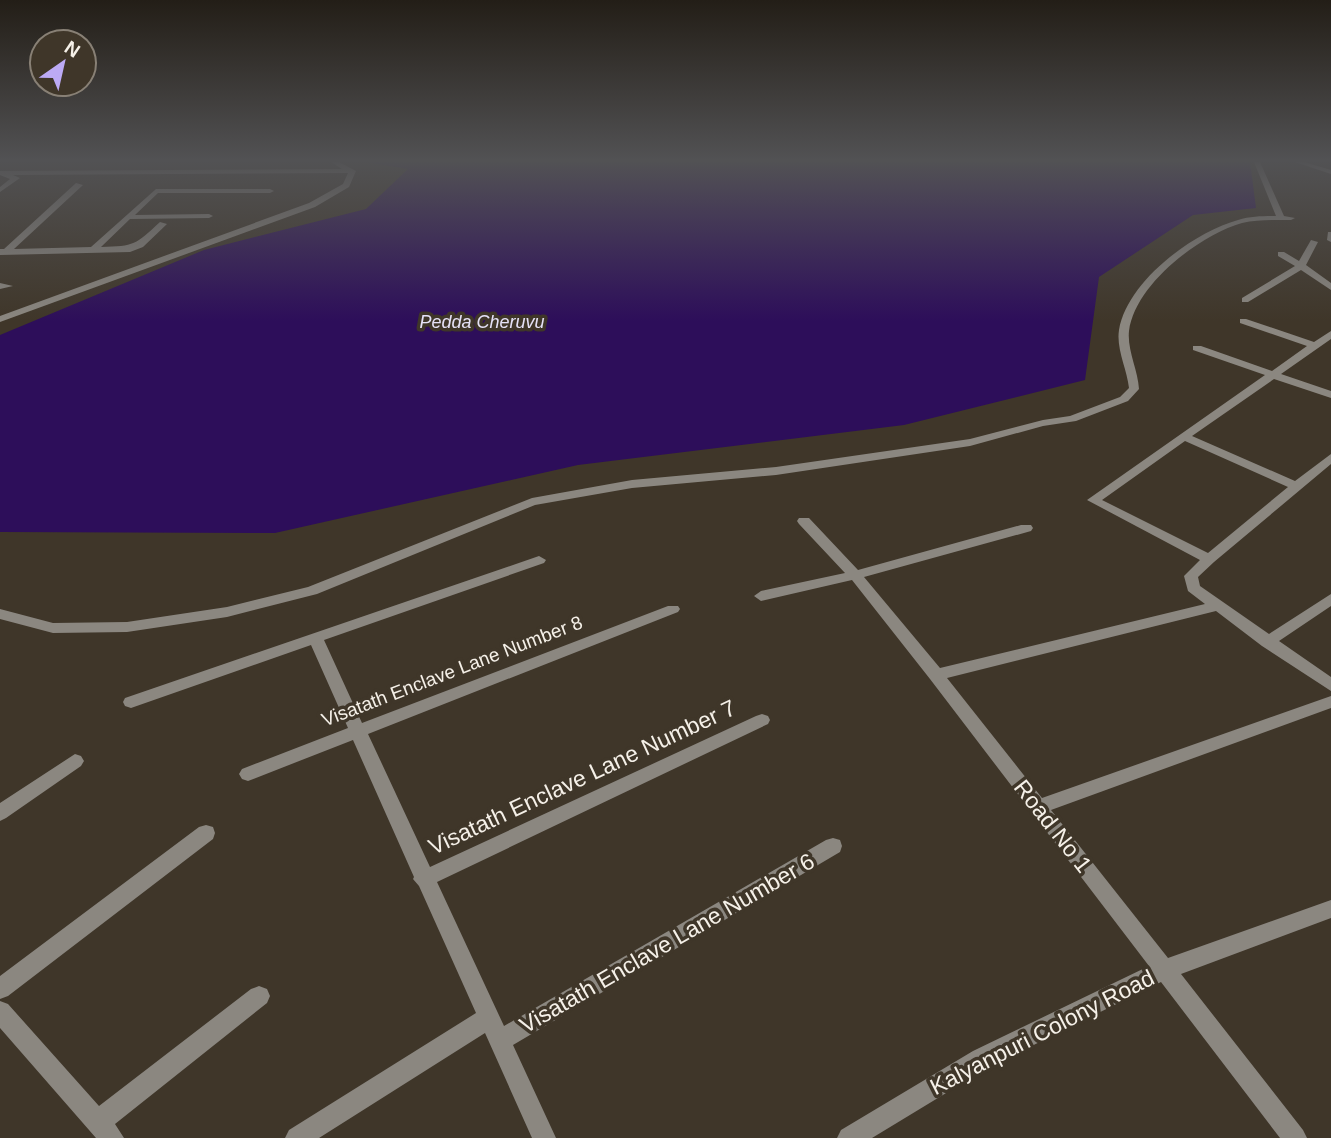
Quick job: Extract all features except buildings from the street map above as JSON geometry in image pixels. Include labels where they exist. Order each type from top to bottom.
[{"type":"street","points":[[3,252],[45,215]]},
{"type":"street","points":[[0,319],[284,215]]},
{"type":"street","points":[[0,614],[53,628],[127,627],[227,612],[312,591],[544,499],[632,484],[775,471],[957,444],[1043,423],[1072,419],[1124,399],[1134,389],[1134,376],[1124,334],[1126,320],[1146,287],[1166,265],[1191,244],[1218,230],[1240,221],[1286,218],[1285,215]]},
{"type":"street","points":[[93,250],[128,217],[209,216]]},
{"type":"street","points":[[3,252],[135,247],[163,224]]},
{"type":"street","points":[[1331,234],[1331,240]]},
{"type":"street","points":[[1245,300],[1301,266],[1314,242]]},
{"type":"street","points":[[1281,254],[1331,287]]},
{"type":"street","points":[[1243,321],[1314,345]]},
{"type":"street","points":[[1209,559],[1093,500],[1331,334]]},
{"type":"street","points":[[1197,348],[1331,395]]},
{"type":"street","points":[[1185,437],[1296,486]]},
{"type":"street","points":[[1331,458],[1191,576],[1193,588],[1216,606],[1331,685]]},
{"type":"street","name":"Road No 1","points":[[804,521],[855,575],[936,675],[1295,1138]]},
{"type":"street","points":[[761,596],[855,575],[1026,528]]},
{"type":"street","points":[[131,702],[539,559]]},
{"type":"street","points":[[1268,642],[1331,599]]},
{"type":"street","points":[[936,675],[1216,606]]},
{"type":"street","name":"Visatath Enclave Lane Number 8","points":[[248,774],[673,608]]},
{"type":"street","points":[[315,638],[423,879],[501,1040],[544,1138]]},
{"type":"street","points":[[1038,807],[1331,702]]},
{"type":"street","name":"Visatath Enclave Lane Number 7","points":[[423,879],[762,719]]},
{"type":"street","points":[[0,813],[75,761]]},
{"type":"street","points":[[0,989],[206,833]]},
{"type":"street","name":"Visatath Enclave Lane Number 6","points":[[501,1040],[833,846]]},
{"type":"street","name":"Kalyanpuri Colony Road","points":[[849,1138],[981,1059],[1164,970],[1331,909]]},
{"type":"street","points":[[0,1012],[105,1130],[259,996]]},
{"type":"street","name":"Visatath Enclave Lane Number 6","points":[[296,1138],[490,1017]]},
{"type":"water","name":"Pedda Cheruvu","points":[[342,215],[1193,215],[1099,277],[1085,380],[904,425],[578,465],[275,533],[0,532],[0,335],[204,250]]}]
